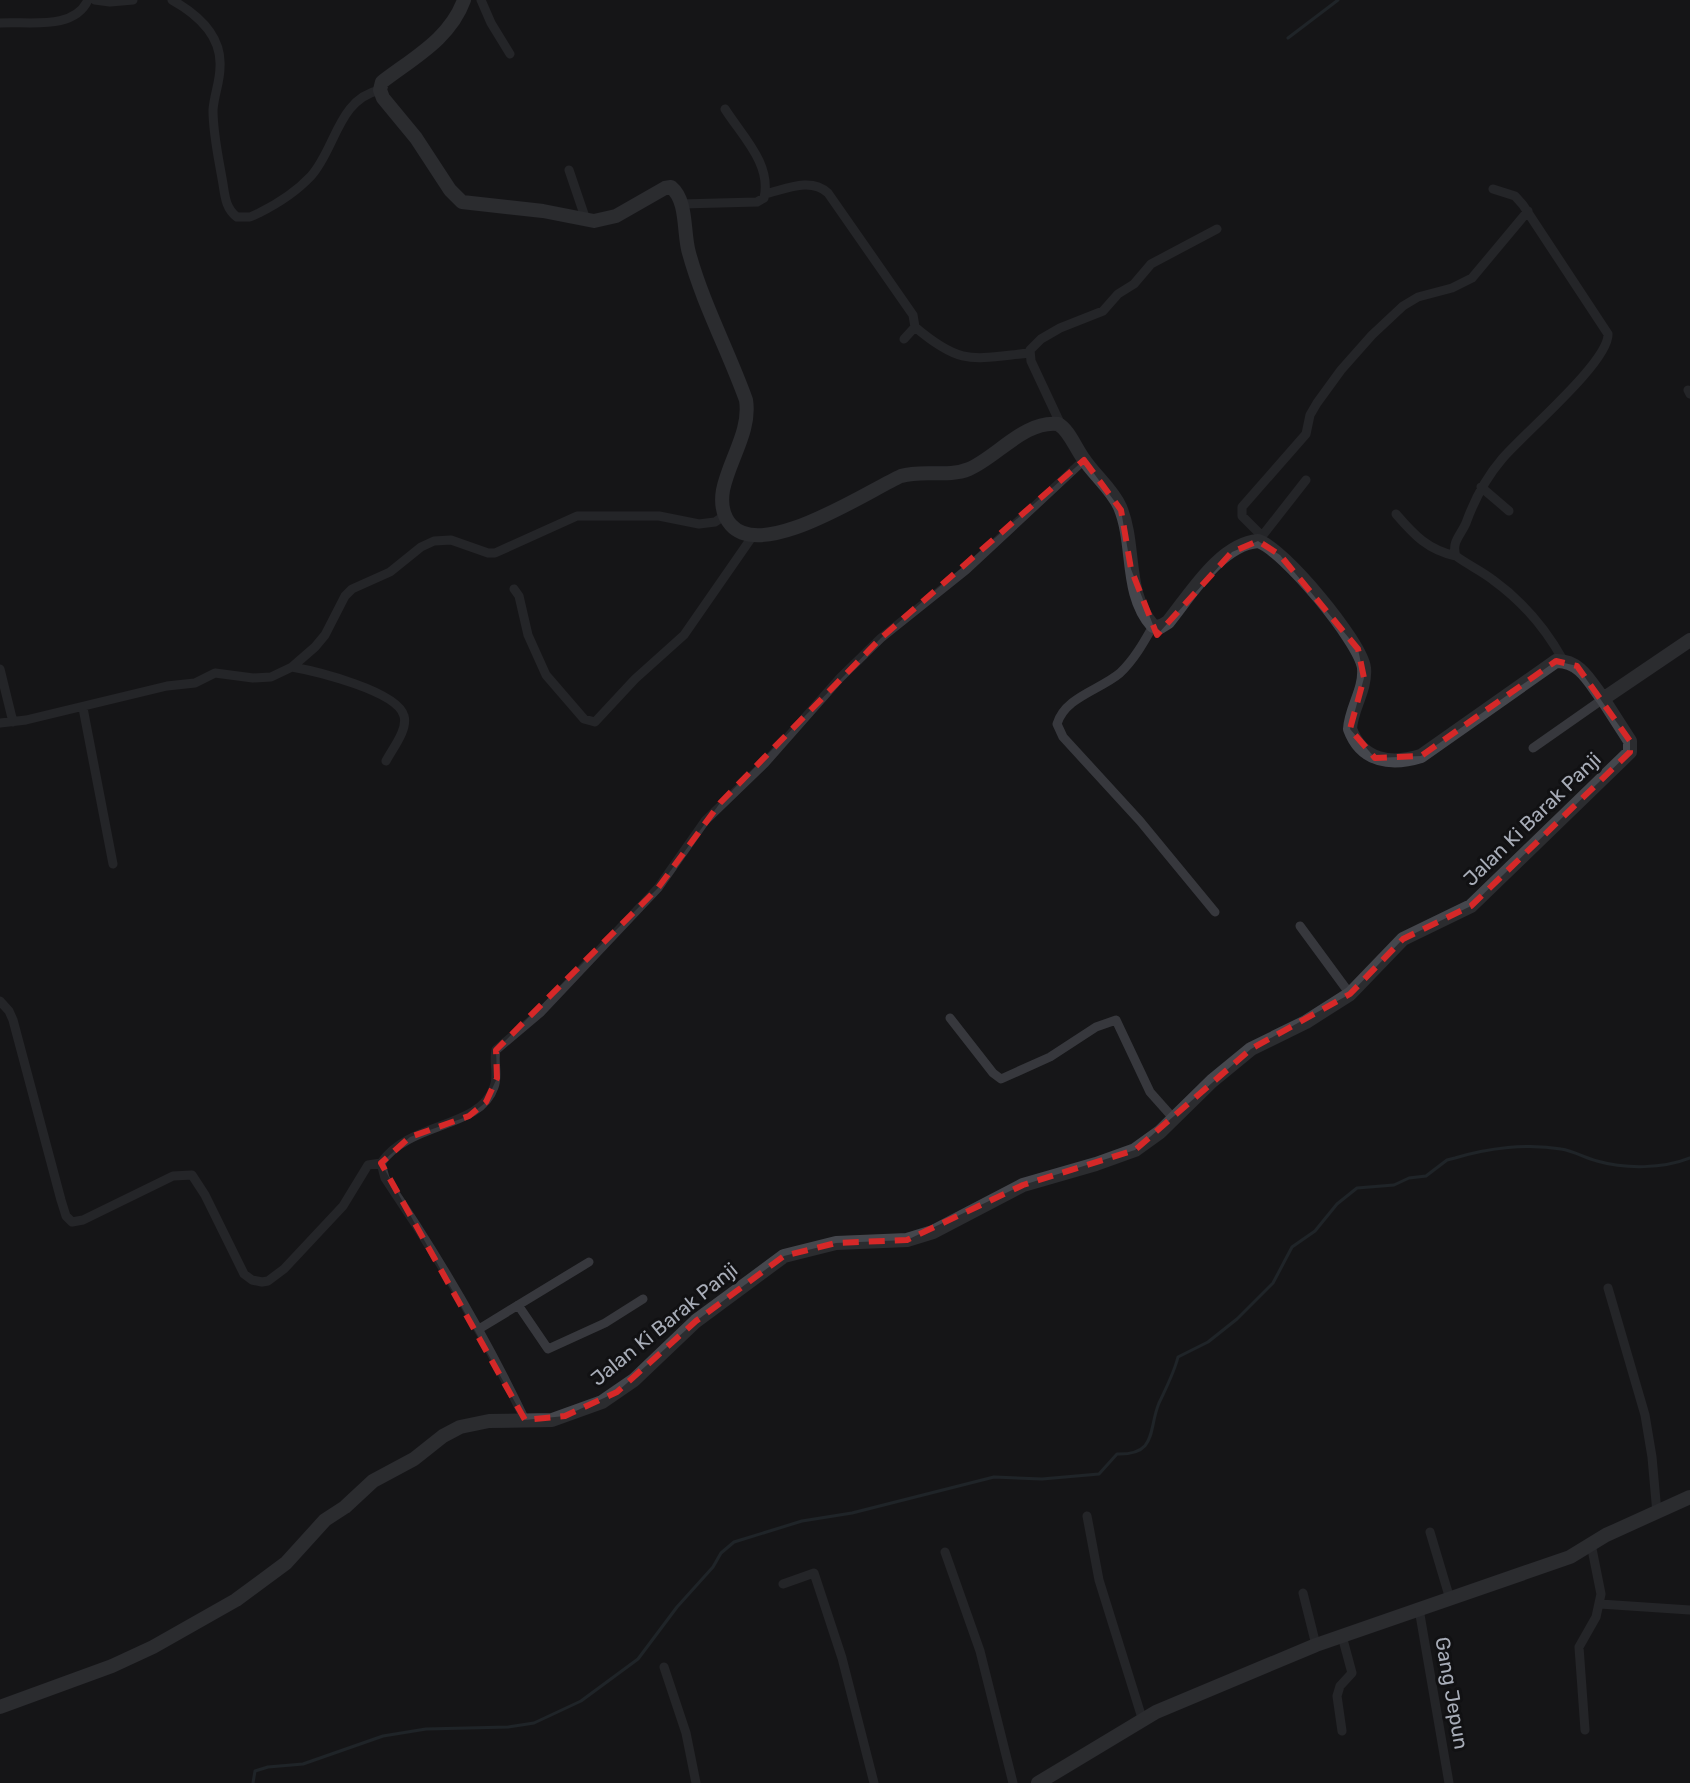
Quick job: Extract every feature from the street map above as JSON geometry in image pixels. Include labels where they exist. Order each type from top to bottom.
[{"type":"street","points":[[0,23],[65,20],[82,9],[88,0]]},
{"type":"street","points":[[95,0],[133,0]]},
{"type":"street","points":[[172,0],[197,16],[212,33],[218,48],[220,69],[213,114],[216,148],[228,208],[237,217],[259,213],[309,178],[322,161],[356,99],[380,90]]},
{"type":"street","points":[[464,0],[455,20],[440,39],[382,82],[380,90],[383,98],[462,202],[556,213],[586,221],[616,216],[665,188],[675,190],[681,204],[685,239],[698,283],[747,407],[743,431],[723,491],[724,516],[737,530],[752,537],[814,521],[909,473],[951,474],[967,470],[1026,433],[1045,424],[1061,425]]},
{"type":"street","points":[[481,0],[510,54]]},
{"type":"street","points":[[681,204],[760,202],[765,194],[766,180],[757,156],[725,109]]},
{"type":"street","points":[[569,170],[586,221]]},
{"type":"street","points":[[765,194],[810,184],[823,188],[913,315],[915,327],[945,351],[987,359],[1029,353],[1041,339],[1060,328],[1103,311],[1151,264],[1217,229]]},
{"type":"street","points":[[1456,556],[1455,541],[1481,487],[1522,436],[1573,388],[1609,339],[1606,329],[1528,211],[1515,196],[1493,189]]},
{"type":"street","points":[[1528,211],[1472,278],[1452,288],[1418,297],[1403,306],[1341,370],[1313,410],[1306,434],[1242,507],[1242,516],[1260,538],[1280,555],[1358,649],[1364,678],[1350,729],[1357,742],[1375,758],[1399,761],[1421,756],[1494,707],[1551,663],[1563,660]]},
{"type":"street","points":[[904,339],[915,327]]},
{"type":"street","points":[[1029,353],[1061,425],[1121,510],[1131,569],[1143,612],[1153,626],[1160,627],[1168,622],[1206,573],[1219,562],[1241,546],[1260,538],[1306,480]]},
{"type":"street","points":[[0,1001],[13,1020],[66,1216],[72,1222],[83,1220],[173,1176],[192,1175],[244,1274],[258,1282],[268,1281],[284,1269],[343,1206],[368,1165],[381,1163],[410,1137],[469,1116],[486,1102],[497,1078],[496,1050],[541,1012],[658,888],[720,803],[765,763],[840,678],[881,638],[966,570],[1084,460]]},
{"type":"street","points":[[1481,487],[1509,511]]},
{"type":"street","points":[[1396,514],[1427,546],[1456,556],[1497,582],[1548,634],[1563,660],[1577,666],[1603,699]]},
{"type":"street","points":[[0,723],[83,708],[167,686],[195,683],[215,673],[264,678],[292,667],[325,635],[345,596],[352,589],[390,572],[421,547],[434,541],[460,541],[495,553],[577,516],[659,516],[699,524],[715,522],[724,516]]},
{"type":"street","points":[[514,589],[519,596],[528,635],[546,675],[584,719],[595,722],[635,679],[675,646],[752,537]]},
{"type":"street","points":[[1153,626],[1122,671],[1099,689],[1071,703],[1057,724],[1063,737],[1140,821],[1215,912]]},
{"type":"street","points":[[1533,748],[1690,640]]},
{"type":"street","points":[[292,667],[361,686],[400,708],[405,717],[404,725],[386,761]]},
{"type":"street","points":[[0,669],[13,722]]},
{"type":"street","name":"Jalan Ki Barak Panji","points":[[0,1707],[112,1666],[153,1647],[236,1600],[286,1563],[325,1520],[345,1507],[368,1485],[414,1459],[460,1427],[489,1421],[552,1420],[586,1409],[617,1392],[696,1321],[784,1256],[836,1243],[858,1240],[894,1242],[933,1232],[1023,1185],[1105,1162],[1135,1150],[1251,1049],[1306,1022],[1350,994],[1403,939],[1471,906],[1630,752],[1630,741],[1603,699]]},
{"type":"street","points":[[83,708],[113,864]]},
{"type":"street","points":[[1300,926],[1350,994]]},
{"type":"street","points":[[950,1018],[1001,1079],[1050,1057],[1096,1027],[1116,1020],[1150,1092],[1174,1119]]},
{"type":"street","points":[[381,1163],[385,1178],[479,1329],[525,1420]]},
{"type":"street","points":[[479,1329],[589,1262]]},
{"type":"street","points":[[1608,1288],[1645,1415],[1657,1513]]},
{"type":"street","points":[[518,1305],[548,1349],[605,1323],[643,1299]]},
{"type":"street","points":[[1038,1783],[1142,1718],[1316,1645],[1570,1557],[1690,1497]]},
{"type":"street","points":[[1087,1516],[1103,1593],[1142,1718]]},
{"type":"street","points":[[1430,1532],[1450,1599]]},
{"type":"street","points":[[1585,1730],[1579,1647],[1600,1604],[1591,1544]]},
{"type":"street","points":[[945,1552],[980,1651],[1013,1783]]},
{"type":"street","points":[[783,1584],[814,1573],[840,1650],[874,1783]]},
{"type":"street","points":[[1303,1593],[1316,1645]]},
{"type":"street","points":[[1600,1604],[1690,1610]]},
{"type":"street","name":"Gang Jepun","points":[[1419,1609],[1449,1783]]},
{"type":"street","points":[[1342,1636],[1352,1673],[1340,1686],[1337,1696],[1342,1731]]},
{"type":"street","points":[[664,1667],[686,1733],[696,1783]]},
{"type":"highlighted area","points":[[1084,460],[1121,510],[1131,569],[1157,635],[1232,552],[1258,541],[1280,555],[1358,649],[1364,678],[1350,729],[1375,758],[1421,756],[1556,661],[1577,666],[1630,741],[1630,752],[1471,906],[1403,939],[1350,994],[1251,1049],[1135,1150],[1023,1185],[907,1240],[836,1243],[784,1256],[696,1321],[617,1392],[565,1416],[525,1420],[381,1163],[410,1137],[469,1116],[486,1102],[497,1078],[496,1050],[658,888],[720,803],[881,638]]},
{"type":"waterway","points":[[1288,38],[1338,0]]},
{"type":"waterway","points":[[253,1783],[255,1771],[303,1764],[383,1736],[426,1729],[508,1727],[534,1723],[581,1701],[638,1659],[721,1553],[734,1542],[802,1521],[852,1513],[994,1477],[1042,1479],[1099,1474],[1117,1454],[1130,1453],[1145,1445],[1178,1357],[1208,1342],[1237,1319],[1273,1283],[1292,1247],[1315,1231],[1337,1204],[1357,1188],[1394,1185],[1409,1178],[1426,1176],[1447,1160],[1508,1148],[1535,1146],[1561,1149],[1608,1164],[1632,1166],[1656,1166],[1690,1158]]}]
